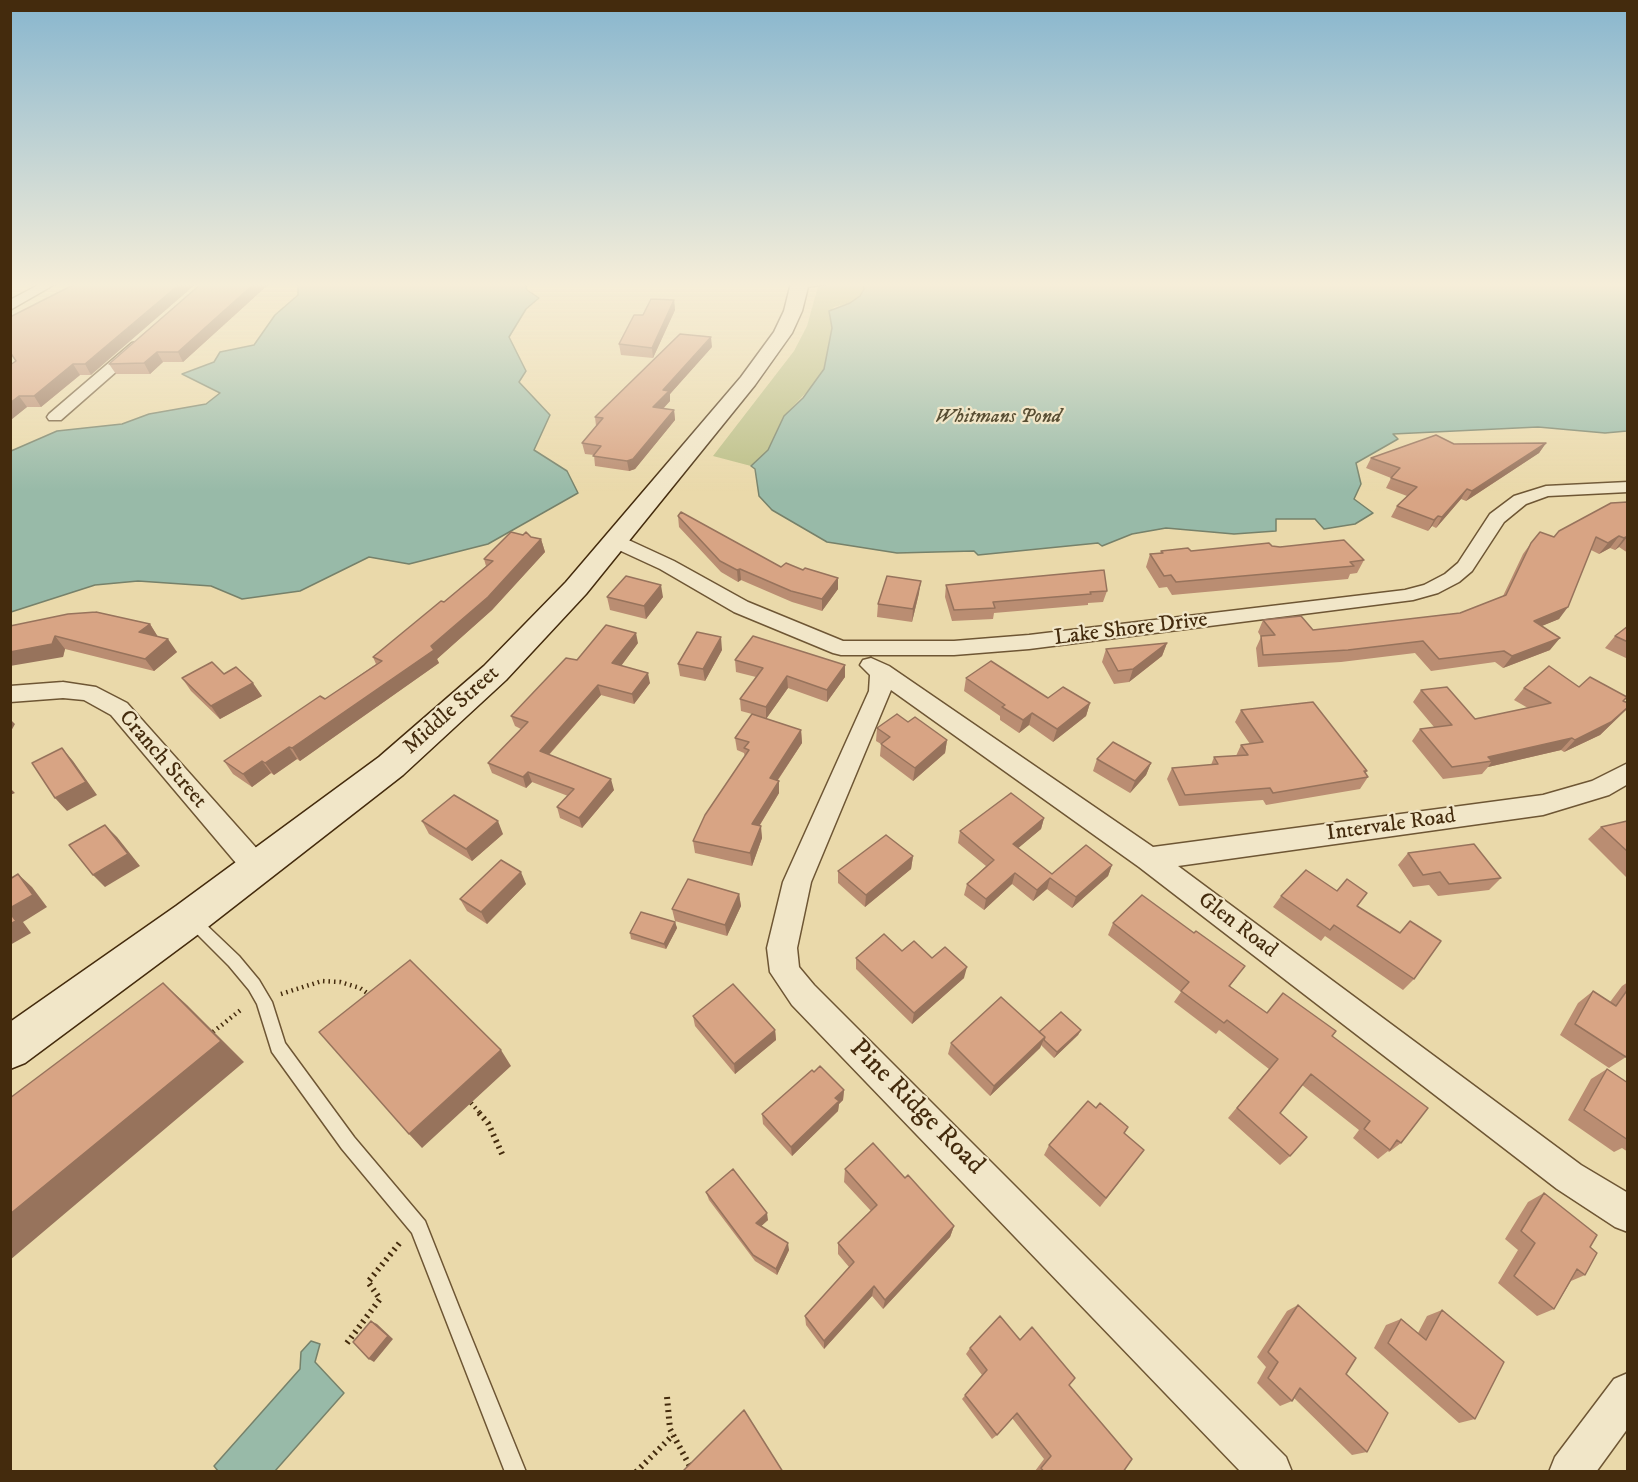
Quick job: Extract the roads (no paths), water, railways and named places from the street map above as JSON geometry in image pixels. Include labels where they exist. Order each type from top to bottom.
[{"type":"main road","name":"Middle Street","points":[[10,1048],[257,868],[391,766],[452,713],[538,629],[615,541],[770,352]]},
{"type":"street","points":[[55,417],[130,352]]},
{"type":"street","name":"Lake Shore Drive","points":[[615,541],[667,565],[741,607],[841,648],[944,649],[1029,642],[1406,596],[1431,589],[1452,578],[1465,567],[1497,518],[1520,500],[1546,492],[1628,487]]},
{"type":"street","name":"Glen Road","points":[[841,648],[881,671],[1149,859],[1569,1177],[1628,1214]]},
{"type":"street","name":"Pine Ridge Road","points":[[881,671],[880,691],[797,882],[782,948],[785,972],[802,995],[863,1054],[1271,1472]]},
{"type":"street","name":"Cranch Street","points":[[10,694],[63,690],[88,693],[119,709],[257,868]]},
{"type":"street","name":"Intervale Road","points":[[1149,859],[1543,805],[1600,788],[1628,772]]},
{"type":"street","points":[[1570,1472],[1628,1393]]},
{"type":"lane","points":[[190,918],[234,961],[262,998],[278,1047],[303,1084],[354,1150],[419,1227],[516,1472]]},
{"type":"water","points":[[220,352],[517,352],[526,371],[519,382],[550,415],[534,450],[567,471],[578,493],[488,544],[409,564],[369,557],[300,591],[242,599],[211,586],[138,581],[95,585],[11,612],[11,451],[57,431],[122,424],[149,414],[206,404],[220,393],[182,374],[214,362]]},
{"type":"water","name":"Whitmans Pond","points":[[827,352],[1627,352],[1627,431],[1605,433],[1538,427],[1393,434],[1398,439],[1356,463],[1361,484],[1354,499],[1373,513],[1355,524],[1324,529],[1315,519],[1276,519],[1276,531],[1234,534],[1166,528],[1132,534],[1102,546],[1098,543],[978,555],[974,551],[897,553],[827,542],[772,510],[759,496],[755,469],[751,466],[768,450],[784,416],[803,398],[824,369]]},
{"type":"water","points":[[311,1341],[320,1344],[315,1362],[344,1393],[275,1471],[218,1471],[214,1466],[300,1369],[301,1352]]}]
